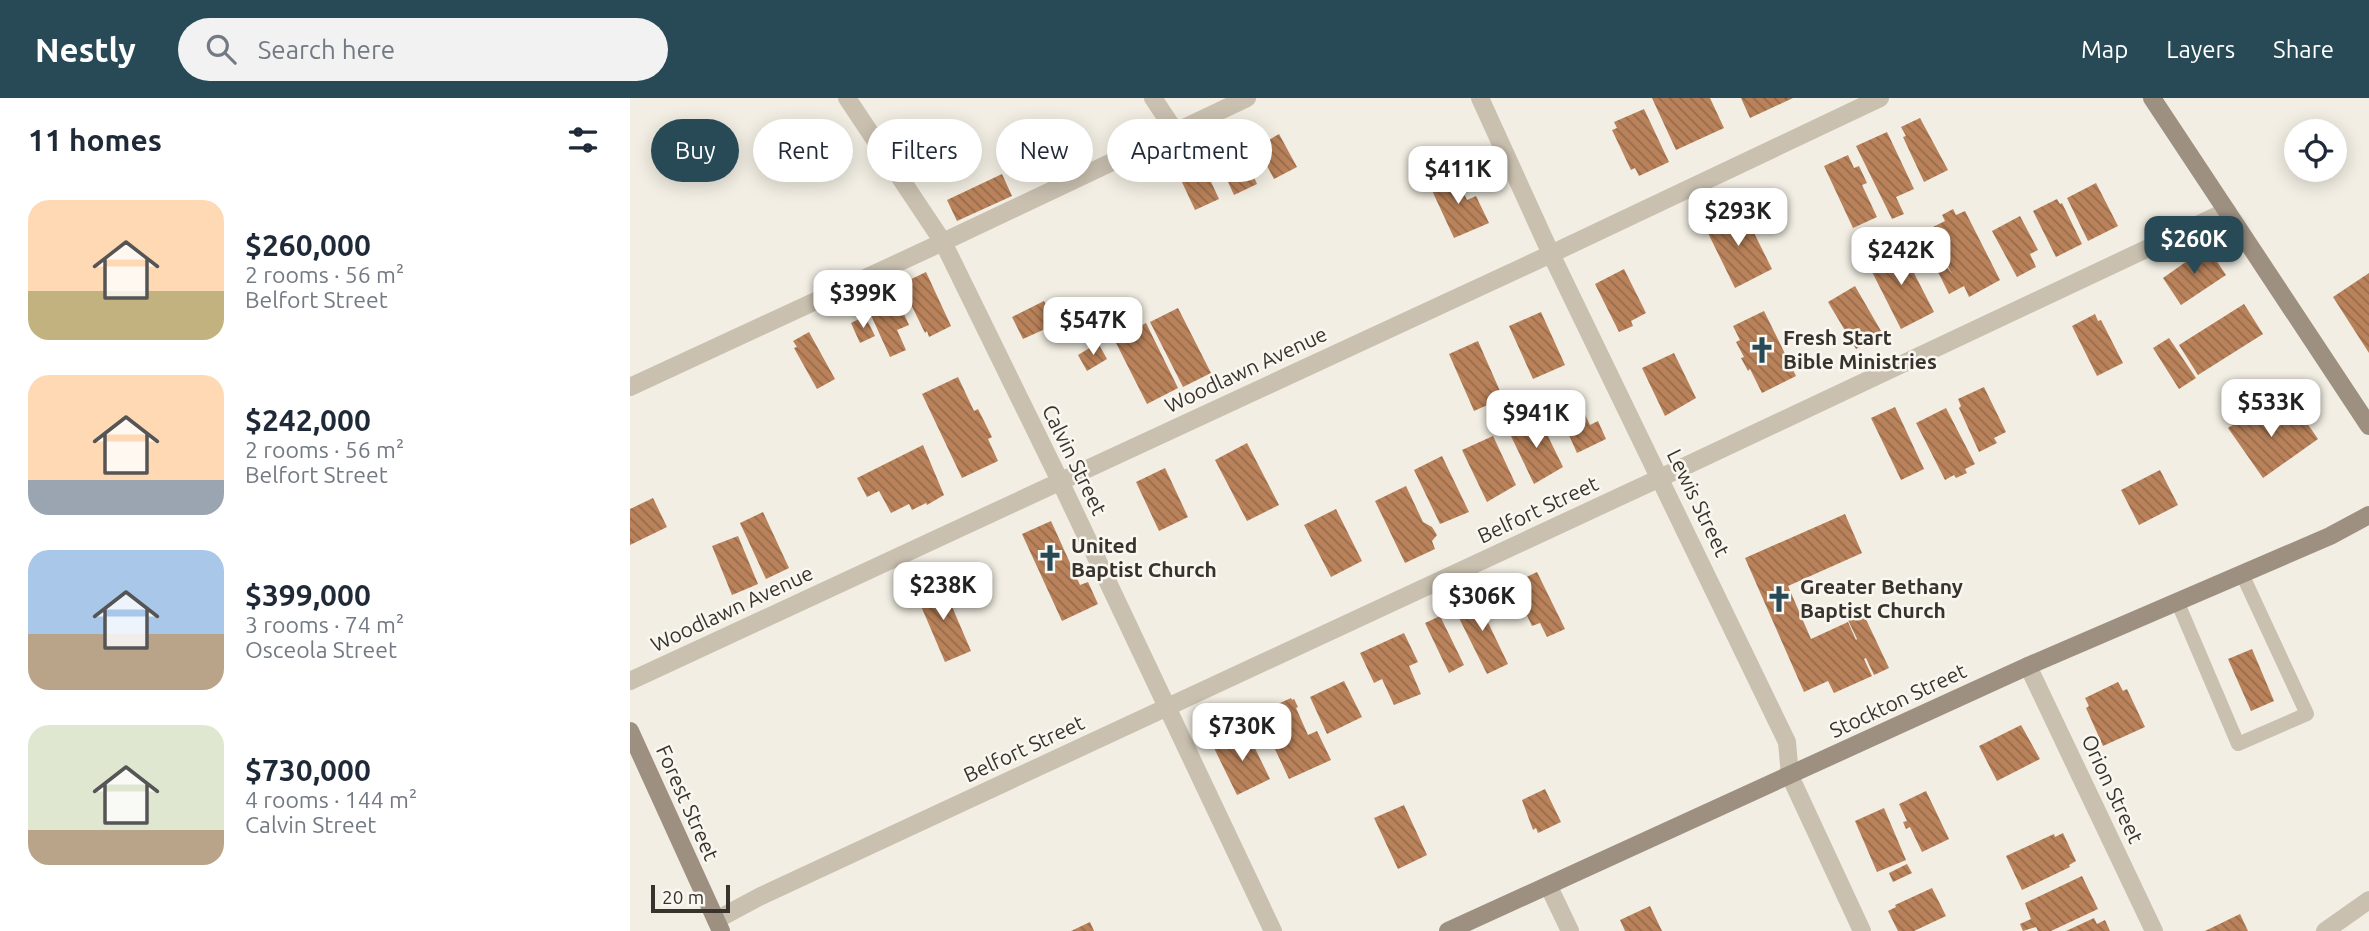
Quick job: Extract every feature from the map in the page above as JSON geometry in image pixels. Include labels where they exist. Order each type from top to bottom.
[{"type":"main road","points":[[2152,98],[2369,425]]},
{"type":"main road","name":"Stockton Street","points":[[1448,931],[2028,666],[2330,536],[2369,515]]},
{"type":"main road","name":"Forest Street","points":[[630,731],[718,925]]},
{"type":"street","name":"Calvin Street","points":[[847,98],[943,242],[1060,481],[1273,931]]},
{"type":"street","points":[[1153,98],[1167,119]]},
{"type":"street","points":[[1201,119],[1247,98]]},
{"type":"street","name":"Lewis Street","points":[[1480,98],[1551,254],[1787,742],[1790,776],[1862,931]]},
{"type":"street","name":"Woodlawn Avenue","points":[[630,681],[1551,254],[1880,98]]},
{"type":"street","points":[[630,387],[1107,164]]},
{"type":"street","name":"Belfort Street","points":[[718,925],[773,891],[2227,211]]},
{"type":"street","name":"Orion Street","points":[[2028,666],[2154,931]]},
{"type":"street","points":[[1549,887],[1570,931]]},
{"type":"street","points":[[2325,931],[2369,900]]},
{"type":"lane","points":[[2177,601],[2238,744],[2307,714],[2242,574]]},
{"type":"building","points":[[1652,98],[1710,98],[1724,128],[1676,150]]},
{"type":"building","points":[[1741,98],[1793,98],[1750,118]]},
{"type":"building","points":[[1644,109],[1669,162],[1639,176],[1635,168],[1631,170],[1612,130],[1617,128],[1614,122]]},
{"type":"building","points":[[1920,118],[1948,170],[1924,182],[1901,127]]},
{"type":"building","points":[[1887,132],[1914,189],[1896,197],[1904,214],[1892,219],[1856,146]]},
{"type":"building","points":[[1279,134],[1297,167],[1274,179],[1272,175],[1272,138]]},
{"type":"building","points":[[1848,155],[1854,168],[1859,166],[1867,183],[1862,185],[1877,217],[1853,228],[1824,166]]},
{"type":"building","points":[[1454,173],[1467,200],[1476,196],[1489,223],[1454,238],[1429,184]]},
{"type":"building","points":[[996,177],[996,182],[1006,182],[1012,196],[957,221],[947,200]]},
{"type":"building","points":[[1182,182],[1211,182],[1219,199],[1195,210]]},
{"type":"building","points":[[1228,182],[1256,182],[1257,184],[1234,195]]},
{"type":"building","points":[[2096,183],[2118,226],[2088,241],[2067,198]]},
{"type":"building","points":[[2057,199],[2062,203],[2082,244],[2056,257],[2033,211]]},
{"type":"building","points":[[1742,209],[1772,269],[1735,288],[1705,227]]},
{"type":"building","points":[[1953,209],[1956,215],[1965,211],[2000,280],[1969,297],[1964,286],[1949,294],[1938,272],[1947,267],[1952,274],[1940,251],[1944,248],[1933,227],[1945,221],[1942,215]]},
{"type":"building","points":[[2020,216],[2038,250],[2030,254],[2036,267],[2017,277],[1992,231]]},
{"type":"building","points":[[1900,246],[1934,312],[1901,329],[1867,262]]},
{"type":"building","points":[[2207,247],[2226,275],[2181,305],[2163,278]]},
{"type":"building","points":[[1624,269],[1646,313],[1631,321],[1633,326],[1619,332],[1595,284]]},
{"type":"building","points":[[926,272],[951,326],[929,337],[901,284]]},
{"type":"building","points":[[2369,273],[2369,353],[2333,297]]},
{"type":"building","points":[[1855,286],[1881,331],[1875,334],[1877,337],[1856,349],[1828,302]]},
{"type":"building","points":[[881,295],[884,302],[896,297],[909,325],[897,330],[906,350],[890,357],[865,302]]},
{"type":"building","points":[[1044,301],[1056,324],[1023,339],[1012,317]]},
{"type":"building","points":[[2244,304],[2263,334],[2198,375],[2179,345]]},
{"type":"building","points":[[1178,308],[1211,373],[1183,387],[1150,322]]},
{"type":"building","name":"Fresh Start Bible Ministries","points":[[1764,311],[1796,376],[1762,393],[1741,358],[1744,357],[1736,342],[1740,340],[1733,326]]},
{"type":"building","points":[[1541,312],[1565,365],[1533,379],[1509,326]]},
{"type":"building","points":[[2095,314],[2098,321],[2101,320],[2123,363],[2097,376],[2072,326]]},
{"type":"building","points":[[865,316],[875,336],[860,343],[851,323]]},
{"type":"building","points":[[1146,323],[1178,388],[1147,404],[1114,339]]},
{"type":"building","points":[[809,332],[835,379],[817,389],[794,348],[797,347],[793,341]]},
{"type":"building","points":[[2169,338],[2196,378],[2179,389],[2153,348]]},
{"type":"building","points":[[1478,341],[1503,398],[1474,411],[1449,354]]},
{"type":"building","points":[[1098,343],[1107,359],[1087,371],[1078,355]]},
{"type":"building","points":[[1674,353],[1696,398],[1665,416],[1642,368]]},
{"type":"building","points":[[958,377],[974,411],[978,409],[992,437],[988,439],[998,461],[962,478],[922,394]]},
{"type":"building","points":[[1984,387],[2006,432],[1994,438],[1997,443],[1979,452],[1959,408],[1961,406],[1958,399]]},
{"type":"building","points":[[1580,404],[1590,425],[1598,421],[1606,439],[1577,453],[1559,413]]},
{"type":"building","points":[[2263,405],[2278,427],[2300,413],[2318,439],[2263,478],[2228,428]]},
{"type":"building","points":[[1895,407],[1924,469],[1901,480],[1871,418]]},
{"type":"building","points":[[1946,408],[1975,464],[1965,469],[1967,473],[1945,480],[1916,423]]},
{"type":"building","points":[[1539,418],[1563,467],[1534,484],[1509,432]]},
{"type":"building","points":[[1493,436],[1516,485],[1487,502],[1462,450]]},
{"type":"building","points":[[1247,443],[1279,505],[1247,521],[1215,460]]},
{"type":"building","points":[[923,445],[944,495],[927,505],[926,503],[912,510],[909,504],[891,513],[879,491],[867,497],[857,478]]},
{"type":"building","points":[[1442,456],[1469,512],[1440,524],[1414,470]]},
{"type":"building","points":[[1165,468],[1188,517],[1159,531],[1136,482]]},
{"type":"building","points":[[2160,470],[2178,505],[2139,525],[2121,490]]},
{"type":"building","points":[[1406,486],[1423,522],[1432,527],[1437,535],[1432,541],[1435,549],[1405,563],[1375,501]]},
{"type":"building","points":[[653,498],[667,527],[630,545],[630,509]]},
{"type":"building","points":[[1336,509],[1362,561],[1331,577],[1304,525]]},
{"type":"building","points":[[763,512],[789,568],[766,579],[740,523]]},
{"type":"building","name":"Greater Bethany Baptist Church","points":[[1845,514],[1862,553],[1788,586],[1811,639],[1848,622],[1856,640],[1848,620],[1863,613],[1889,668],[1874,675],[1866,658],[1864,659],[1872,676],[1834,693],[1828,681],[1804,692],[1745,558]]},
{"type":"building","name":"United Baptist Church","points":[[1051,521],[1080,585],[1088,582],[1098,604],[1062,621],[1022,534]]},
{"type":"building","points":[[738,536],[758,584],[732,595],[712,546]]},
{"type":"building","points":[[1537,572],[1565,629],[1547,637],[1540,623],[1532,626],[1512,584]]},
{"type":"building","points":[[941,581],[971,651],[945,662],[915,592]]},
{"type":"building","points":[[1490,591],[1495,601],[1481,608],[1508,664],[1487,674],[1456,608]]},
{"type":"building","points":[[1440,616],[1464,665],[1449,673],[1425,623]]},
{"type":"building","points":[[1404,633],[1418,662],[1409,666],[1421,694],[1394,705],[1382,679],[1374,683],[1360,653]]},
{"type":"building","points":[[2252,649],[2274,701],[2251,711],[2228,659]]},
{"type":"building","points":[[1344,681],[1362,717],[1327,734],[1310,697]]},
{"type":"building","points":[[2118,682],[2123,691],[2127,689],[2145,727],[2103,746],[2086,708],[2089,706],[2085,698]]},
{"type":"building","points":[[1291,698],[1298,707],[1296,708],[1308,735],[1317,731],[1331,760],[1289,779],[1258,713]]},
{"type":"building","points":[[2021,725],[2040,759],[1997,781],[1979,746]]},
{"type":"building","points":[[1246,730],[1270,779],[1237,795],[1213,746]]},
{"type":"building","points":[[1545,789],[1561,822],[1538,833],[1536,828],[1533,830],[1522,800]]},
{"type":"building","points":[[1926,791],[1949,839],[1922,852],[1910,827],[1906,829],[1903,822],[1907,821],[1899,804]]},
{"type":"building","points":[[1404,805],[1427,855],[1398,869],[1374,818]]},
{"type":"building","points":[[1884,808],[1906,860],[1877,872],[1855,821]]},
{"type":"building","points":[[2063,833],[2076,861],[2069,865],[2070,867],[2022,890],[2006,856],[2054,834],[2055,837]]},
{"type":"building","points":[[1907,864],[1912,873],[1893,882],[1889,873]]},
{"type":"building","points":[[2082,876],[2098,909],[2051,931],[2038,931],[2036,927],[2023,931],[2020,924],[2031,919],[2025,903]]},
{"type":"building","points":[[1932,888],[1946,916],[1914,931],[1898,931],[1888,911]]},
{"type":"building","points":[[1650,906],[1662,931],[1625,931],[1620,920]]},
{"type":"building","points":[[2240,914],[2248,931],[2205,931]]},
{"type":"building","points":[[2094,918],[2097,924],[2105,920],[2110,931],[2066,931]]},
{"type":"building","points":[[1090,922],[1094,931],[1071,931]]},
{"type":"place","name":"Fresh Start Bible Ministries","points":[[1762,350]]},
{"type":"place","name":"United Baptist Church","points":[[1050,558]]},
{"type":"place","name":"Greater Bethany Baptist Church","points":[[1779,599]]}]
